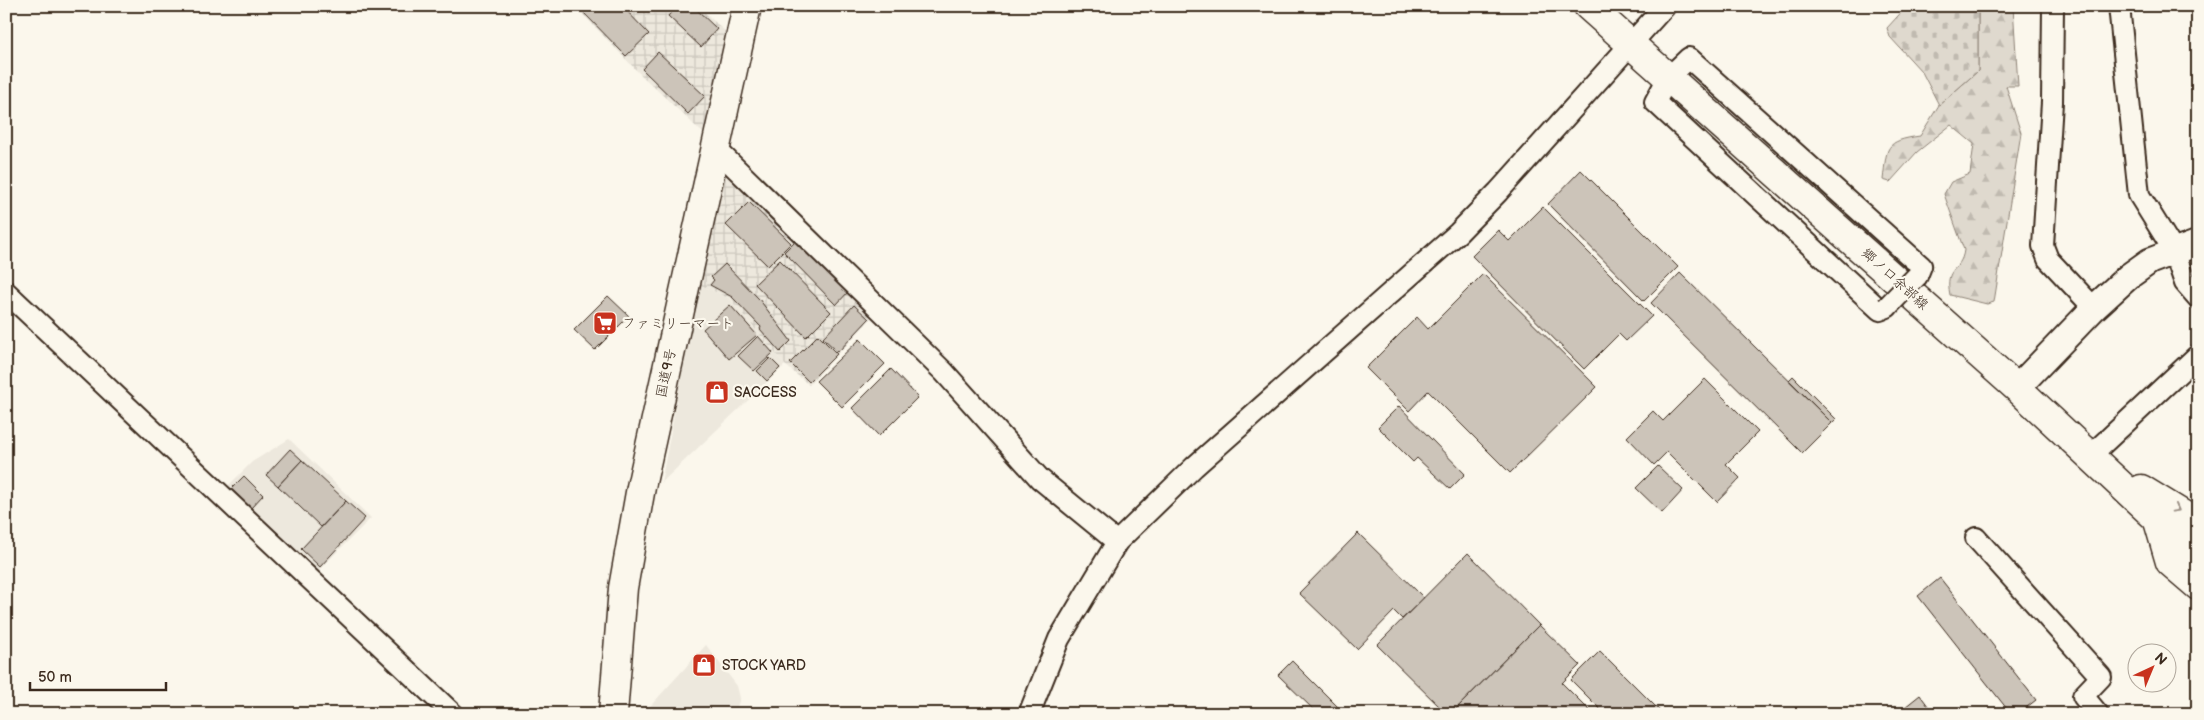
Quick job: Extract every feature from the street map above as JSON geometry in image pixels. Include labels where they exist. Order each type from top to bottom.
[{"type":"main road","name":"国道9号","points":[[613,714],[623,588],[641,487],[747,6]]},
{"type":"main road","name":"郷ノ口余部線","points":[[1588,6],[2017,388],[2198,557]]},
{"type":"main road","points":[[2096,462],[2185,514],[2198,524]]},
{"type":"main road","points":[[2158,519],[2170,562],[2198,586]]},
{"type":"street","points":[[1029,714],[1059,639],[1117,542],[1194,466],[1458,233],[1498,192],[1665,6]]},
{"type":"street","points":[[2053,6],[2052,102],[2043,246],[2048,259],[2094,308]]},
{"type":"street","points":[[2120,6],[2139,195],[2174,251],[2185,283],[2198,298]]},
{"type":"street","points":[[1688,58],[1921,266],[1917,276],[1887,306],[1880,310],[1655,102],[1668,78],[1688,58]]},
{"type":"street","points":[[716,149],[944,372],[1040,479],[1117,542]]},
{"type":"street","points":[[2017,388],[2094,308],[2129,276],[2150,261],[2198,243]]},
{"type":"street","points":[[6,292],[453,714]]},
{"type":"street","points":[[2096,462],[2198,355]]},
{"type":"street","points":[[1976,538],[2101,677],[2082,696],[2098,714]]},
{"type":"shaded area","points":[[575,6],[698,6],[730,36],[706,136],[638,72]]},
{"type":"shaded area","points":[[726,175],[736,176],[876,313],[809,385],[785,365],[730,299],[699,284]]},
{"type":"shaded area","name":"SACCESS","points":[[699,284],[730,299],[785,365],[661,483]]},
{"type":"shaded area","points":[[289,439],[371,518],[317,572],[227,487],[252,462]]},
{"type":"shaded area","name":"STOCK YARD","points":[[706,645],[737,686],[740,698],[733,714],[643,714]]},
{"type":"green space","points":[[1907,6],[1978,6],[1978,71],[1939,105],[1922,72],[1890,37],[1887,28]]},
{"type":"green space","points":[[1978,6],[2013,6],[2018,86],[2006,86],[2021,133],[1994,302],[1987,304],[1950,295],[1949,285],[1951,274],[1960,263],[1964,250],[1944,194],[1951,182],[1970,174],[1974,144],[1951,125],[1917,152],[1890,182],[1883,180],[1885,160],[1890,147],[1900,140],[1920,136],[1939,105],[1978,71]]},
{"type":"building","points":[[587,6],[622,6],[649,34],[626,56],[582,11]]},
{"type":"building","points":[[677,6],[693,6],[717,29],[701,47],[668,16]]},
{"type":"building","points":[[658,52],[705,96],[688,114],[642,69]]},
{"type":"building","points":[[1581,170],[1678,267],[1644,301],[1548,204]]},
{"type":"building","points":[[749,202],[791,243],[768,266],[726,225]]},
{"type":"building","points":[[1543,207],[1652,316],[1626,341],[1619,334],[1584,369],[1472,256],[1498,230],[1509,241]]},
{"type":"building","points":[[797,239],[849,291],[836,305],[784,252]]},
{"type":"building","points":[[780,260],[831,312],[806,337],[755,284]]},
{"type":"building","points":[[725,264],[759,299],[791,341],[780,352],[760,329],[761,327],[732,297],[710,285],[714,280],[711,277]]},
{"type":"building","points":[[1680,273],[1832,423],[1802,453],[1651,303]]},
{"type":"building","points":[[1483,274],[1597,387],[1510,473],[1428,391],[1409,411],[1366,368],[1417,317],[1428,329]]},
{"type":"building","points":[[608,296],[629,316],[595,350],[574,330]]},
{"type":"building","points":[[730,305],[757,335],[729,359],[703,329]]},
{"type":"building","points":[[854,305],[869,319],[838,352],[823,338]]},
{"type":"building","points":[[818,335],[837,354],[809,382],[790,363]]},
{"type":"building","points":[[758,336],[773,353],[754,371],[738,356]]},
{"type":"building","points":[[860,339],[885,364],[842,407],[816,381]]},
{"type":"building","points":[[770,358],[780,368],[767,381],[757,371]]},
{"type":"building","points":[[891,369],[918,397],[879,436],[852,408]]},
{"type":"building","points":[[1793,376],[1836,419],[1832,423],[1789,380]]},
{"type":"building","points":[[1705,379],[1758,432],[1726,464],[1740,478],[1717,502],[1667,452],[1654,465],[1627,437],[1653,411],[1663,421]]},
{"type":"building","points":[[1399,406],[1465,474],[1450,489],[1417,458],[1413,462],[1378,427]]},
{"type":"building","points":[[290,449],[302,460],[278,486],[266,475]]},
{"type":"building","points":[[302,460],[346,501],[321,527],[278,486]]},
{"type":"building","points":[[1658,466],[1683,490],[1662,513],[1636,488]]},
{"type":"building","points":[[244,476],[263,495],[251,508],[231,489]]},
{"type":"building","points":[[346,501],[365,518],[320,567],[301,549]]},
{"type":"building","points":[[1358,533],[1424,598],[1402,619],[1394,611],[1357,649],[1299,593]]},
{"type":"building","points":[[1468,553],[1539,625],[1451,714],[1447,714],[1377,645]]},
{"type":"building","points":[[1940,578],[2036,700],[2018,714],[2011,714],[1918,596]]},
{"type":"building","points":[[1539,625],[1580,665],[1562,683],[1593,714],[1451,714]]},
{"type":"building","points":[[1600,651],[1663,714],[1605,714],[1571,680]]},
{"type":"building","points":[[1292,661],[1345,714],[1318,714],[1278,675]]},
{"type":"building","points":[[1920,695],[1934,714],[1902,714],[1900,711]]},
{"type":"place","name":"ファミリーマート","points":[[605,323]]},
{"type":"place","name":"SACCESS","points":[[717,392]]},
{"type":"place","name":"STOCK YARD","points":[[704,665]]}]
